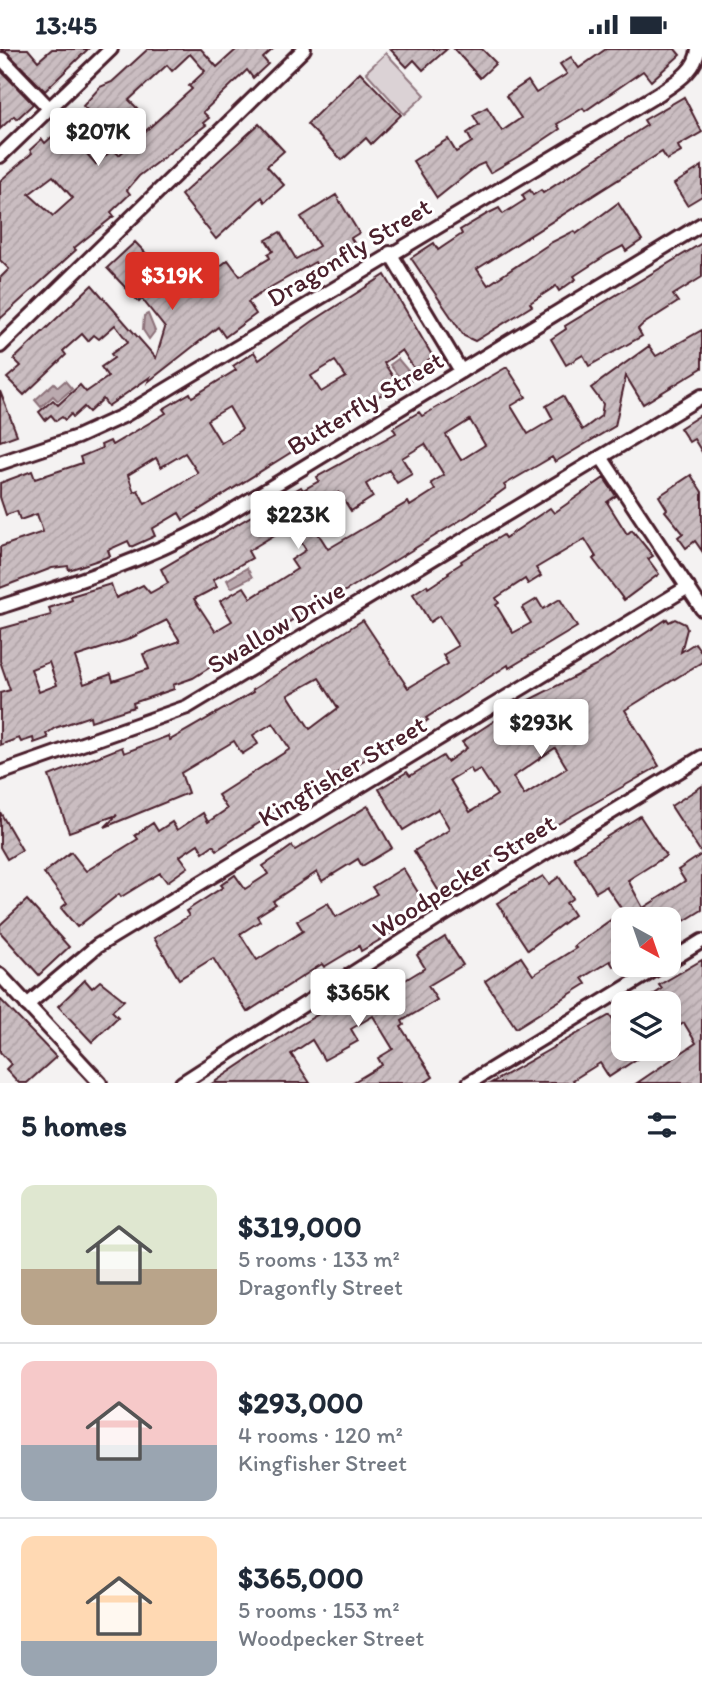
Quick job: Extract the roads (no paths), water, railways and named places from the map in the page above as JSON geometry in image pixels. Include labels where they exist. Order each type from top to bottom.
[{"type":"street","points":[[0,156],[111,49]]},
{"type":"street","points":[[0,346],[304,49]]},
{"type":"street","name":"Dragonfly Street","points":[[0,463],[76,437],[123,416],[660,93],[682,77],[698,58],[698,49]]},
{"type":"street","points":[[5,56],[49,109]]},
{"type":"street","name":"Butterfly Street","points":[[0,607],[118,569],[162,550],[702,224]]},
{"type":"street","points":[[390,253],[461,370]]},
{"type":"street","name":"Swallow Drive","points":[[0,773],[187,707],[702,396]]},
{"type":"street","points":[[601,457],[702,609]]},
{"type":"street","name":"Kingfisher Street","points":[[27,1005],[97,946],[688,587]]},
{"type":"street","name":"Woodpecker Street","points":[[182,1083],[429,924],[702,757]]},
{"type":"street","points":[[681,954],[702,941]]},
{"type":"street","points":[[0,975],[100,1083]]},
{"type":"street","points":[[469,1083],[643,977]]}]
